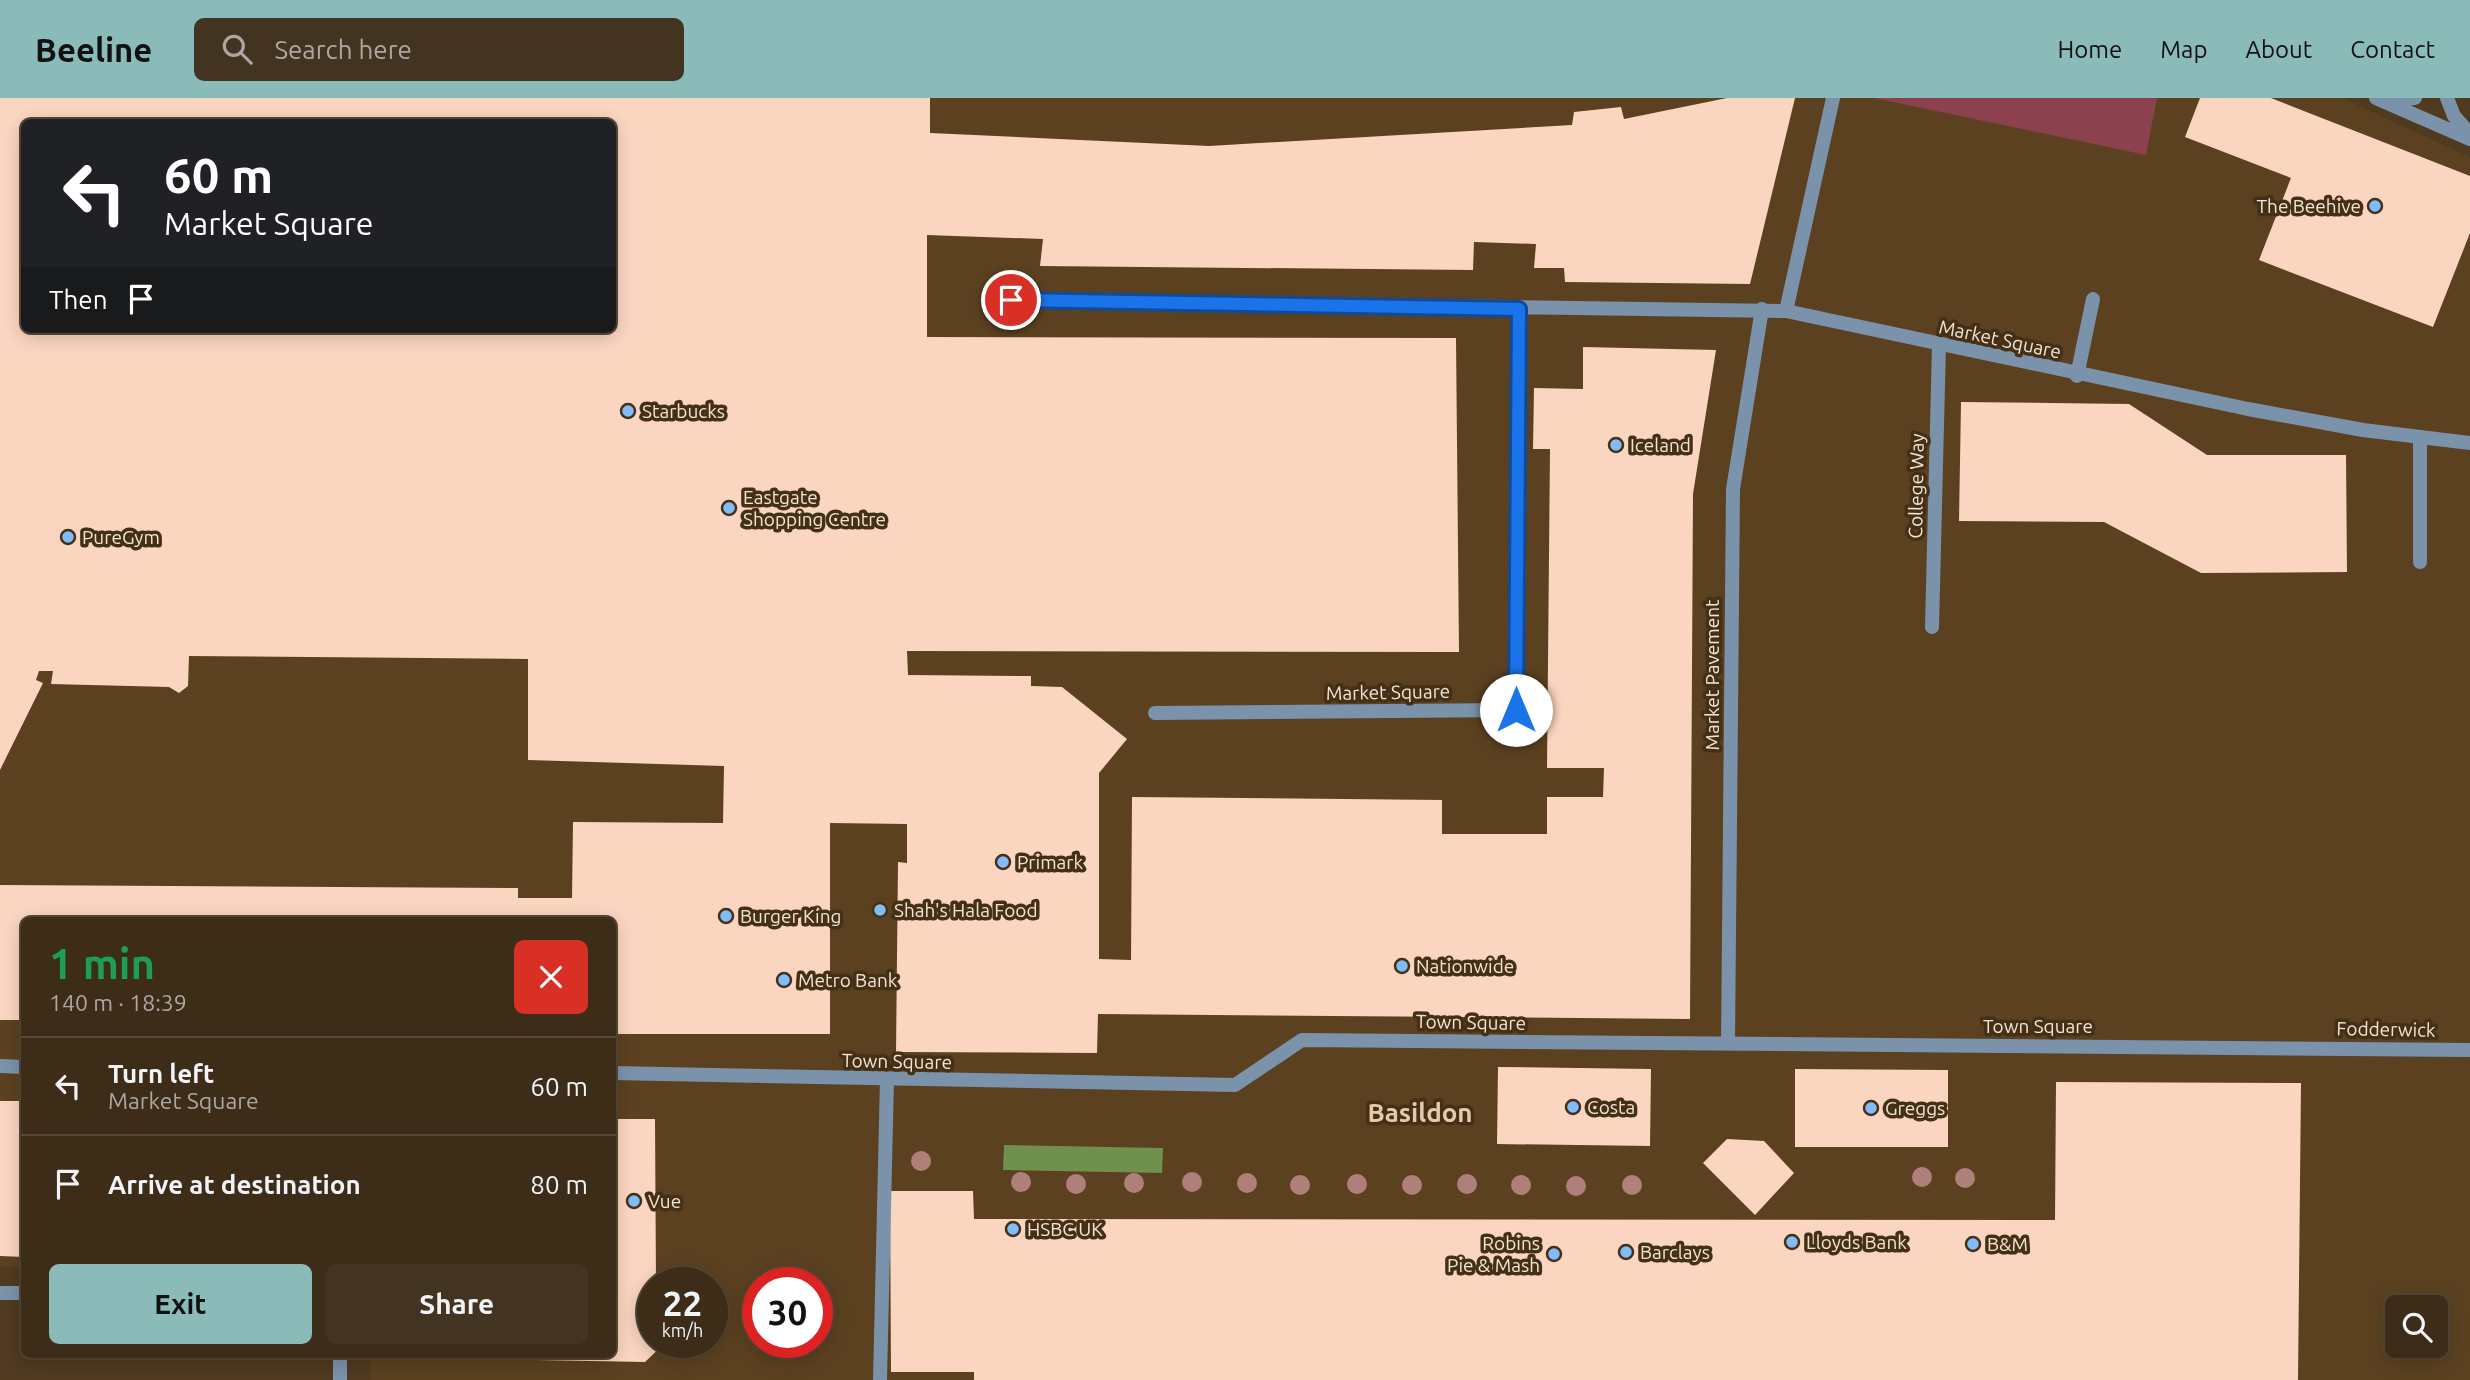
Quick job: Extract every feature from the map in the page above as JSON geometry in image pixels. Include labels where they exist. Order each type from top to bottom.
[{"type":"street","points":[[1786,311],[1833,98]]},
{"type":"street","points":[[2380,100],[2415,98]]},
{"type":"street","points":[[2447,98],[2454,116],[2470,137]]},
{"type":"street","points":[[2380,100],[2470,137]]},
{"type":"street","points":[[2077,376],[2093,299]]},
{"type":"street","name":"Market Square","points":[[1011,300],[1786,311],[2077,376],[2362,430],[2470,443]]},
{"type":"street","name":"Market Square","points":[[1155,713],[1516,710],[1519,309]]},
{"type":"street","name":"Market Pavement","points":[[1728,1044],[1733,489],[1762,309]]},
{"type":"street","name":"College Way","points":[[1932,628],[1939,345]]},
{"type":"street","points":[[2420,437],[2420,562]]},
{"type":"street","name":"Town Square","points":[[616,1073],[1235,1085],[1302,1040],[2301,1047]]},
{"type":"street","name":"Fodderwick","points":[[2301,1047],[2470,1050]]},
{"type":"street","points":[[0,1066],[21,1066]]},
{"type":"street","points":[[880,1380],[887,1080]]},
{"type":"street","points":[[0,1293],[21,1293]]},
{"type":"street","points":[[340,1358],[340,1380]]},
{"type":"shaded area","points":[[0,98],[2342,98],[2470,157],[2470,1380],[371,1380],[370,1358],[616,1358],[616,917],[21,917],[21,1267],[0,1267]]},
{"type":"shaded area","points":[[1874,98],[2157,98],[2146,155]]},
{"type":"shaded area","points":[[1004,1145],[1163,1148],[1162,1173],[1003,1170]]},
{"type":"building","name":"Eastgate Shopping Centre","points":[[0,98],[930,98],[930,133],[1209,146],[1572,125],[1574,112],[1621,107],[1624,119],[1727,98],[1795,98],[1750,284],[1565,282],[1564,268],[1534,268],[1536,244],[1474,242],[1473,270],[1040,266],[1043,239],[927,235],[927,337],[1456,338],[1459,652],[907,651],[908,675],[1031,676],[1031,686],[1062,687],[1127,739],[1099,773],[1099,959],[1131,960],[1132,797],[1442,800],[1442,834],[1547,834],[1547,797],[1603,797],[1604,768],[1547,768],[1550,449],[1533,449],[1534,388],[1583,389],[1583,347],[1716,350],[1693,494],[1690,1019],[1098,1014],[1097,1053],[896,1052],[898,862],[907,863],[907,824],[830,823],[830,1034],[616,1034],[616,917],[21,917],[21,1020],[0,1020],[0,885],[518,888],[518,898],[572,898],[573,822],[723,823],[724,766],[528,760],[528,659],[189,656],[188,686],[179,693],[169,687],[51,684],[53,671],[39,671],[36,680],[43,683],[0,770]]},
{"type":"building","name":"The Beehive","points":[[2200,98],[2271,98],[2470,176],[2470,233],[2433,327],[2259,260],[2291,178],[2185,137]]},
{"type":"building","points":[[1961,402],[2129,404],[2207,455],[2346,455],[2347,572],[2201,573],[2104,522],[1959,521]]},
{"type":"building","points":[[1498,1067],[1651,1069],[1650,1146],[1497,1144]]},
{"type":"building","points":[[1795,1069],[1948,1070],[1948,1147],[1795,1147]]},
{"type":"building","points":[[2056,1082],[2301,1083],[2298,1380],[974,1380],[974,1372],[891,1372],[890,1191],[973,1191],[974,1219],[2055,1220]]},
{"type":"building","points":[[0,1101],[21,1101],[21,1257],[0,1256]]},
{"type":"building","name":"Vue","points":[[616,1119],[655,1119],[656,1267],[637,1267],[637,1358],[649,1358],[645,1362],[432,1358],[616,1358]]},
{"type":"building","points":[[1727,1139],[1764,1141],[1794,1173],[1755,1215],[1703,1163]]},
{"type":"place","name":"The Beehive","points":[[2375,206]]},
{"type":"place","name":"Starbucks","points":[[628,411]]},
{"type":"place","name":"Iceland","points":[[1616,445]]},
{"type":"place","name":"Eastgate Shopping Centre","points":[[729,508]]},
{"type":"place","name":"PureGym","points":[[68,537]]},
{"type":"place","name":"Primark","points":[[1003,862]]},
{"type":"place","name":"Shah's Hala Food","points":[[880,910]]},
{"type":"place","name":"Burger King","points":[[726,916]]},
{"type":"place","name":"Nationwide","points":[[1402,966]]},
{"type":"place","name":"Metro Bank","points":[[784,980]]},
{"type":"place","name":"Costa","points":[[1573,1107]]},
{"type":"place","name":"Greggs","points":[[1871,1108]]},
{"type":"place","name":"Vue","points":[[634,1201]]},
{"type":"place","name":"HSBC UK","points":[[1013,1229]]},
{"type":"place","name":"Lloyds Bank","points":[[1792,1242]]},
{"type":"place","name":"B&M","points":[[1973,1244]]},
{"type":"place","name":"Barclays","points":[[1626,1252]]},
{"type":"place","name":"Robins Pie & Mash","points":[[1554,1254]]},
{"type":"district","name":"Basildon","points":[[1420,1113]]},
{"type":"route","points":[[1011,300],[1519,309],[1516,710]]}]
